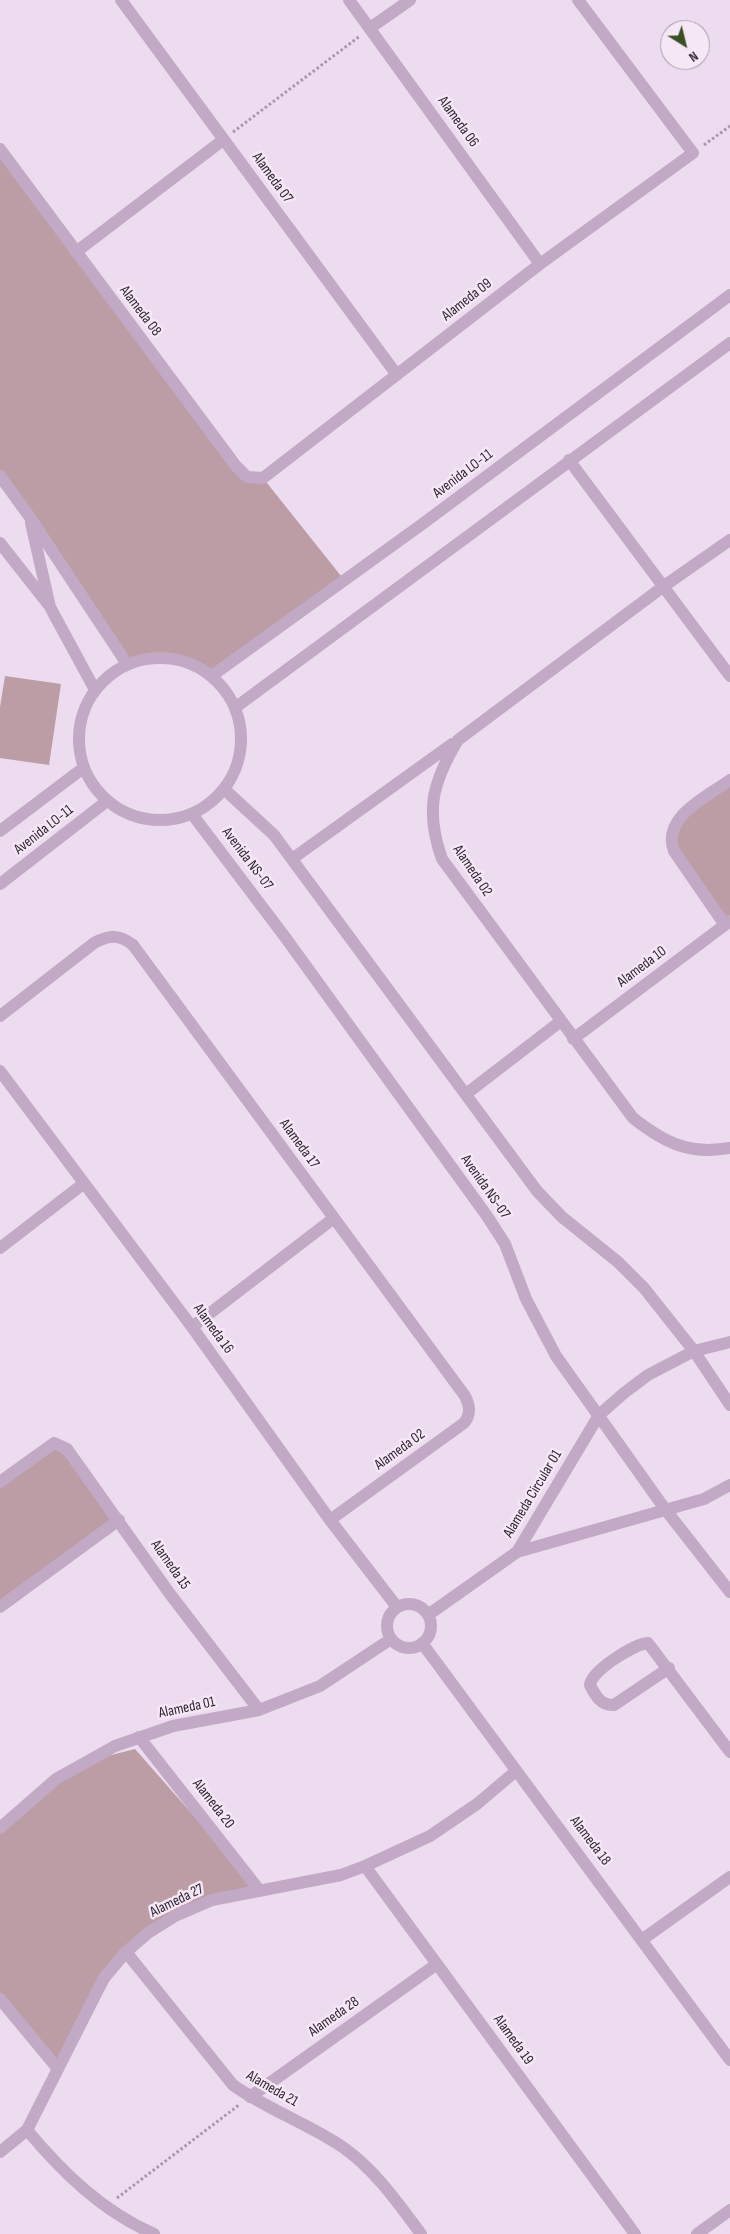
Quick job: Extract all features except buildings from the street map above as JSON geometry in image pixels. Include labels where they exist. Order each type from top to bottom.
[{"type":"street","name":"Alameda 07","points":[[121,0],[397,375]]},
{"type":"street","name":"Alameda 06","points":[[349,0],[540,264]]},
{"type":"street","points":[[370,28],[410,0]]},
{"type":"street","points":[[578,0],[693,153]]},
{"type":"street","points":[[76,252],[224,140]]},
{"type":"street","name":"Alameda 08","points":[[0,149],[236,466],[248,477],[263,478]]},
{"type":"street","name":"Alameda 09","points":[[263,478],[540,264],[693,153]]},
{"type":"street","name":"Avenida LO-11","points":[[213,675],[414,530],[730,295]]},
{"type":"street","points":[[236,706],[730,343]]},
{"type":"street","points":[[569,460],[730,676]]},
{"type":"street","points":[[0,476],[29,516],[127,664]]},
{"type":"street","points":[[29,516],[50,607]]},
{"type":"street","name":"Alameda 02","points":[[730,540],[664,586],[458,740],[444,764],[435,786],[431,808],[434,837],[439,852],[458,882],[633,1118],[655,1135],[681,1148],[710,1152],[730,1148]]},
{"type":"street","points":[[0,543],[50,607],[95,690]]},
{"type":"street","points":[[156,657],[187,661],[213,675],[226,690],[236,706],[242,735],[238,764],[224,789],[210,804],[192,814],[170,820],[148,820],[126,813],[107,801],[94,787],[82,769],[78,743],[82,715],[95,690],[109,675],[127,664],[156,657]]},
{"type":"street","points":[[292,859],[458,740]]},
{"type":"street","name":"Avenida LO-11","points":[[0,831],[82,769]]},
{"type":"street","points":[[728,923],[674,851],[670,842],[671,831],[682,814],[730,780]]},
{"type":"street","name":"Avenida NS-07","points":[[224,789],[274,835],[538,1191],[562,1217],[618,1262],[638,1282],[694,1351],[730,1405]]},
{"type":"street","name":"Avenida LO-11","points":[[0,884],[107,801]]},
{"type":"street","name":"Avenida NS-07","points":[[192,814],[285,937],[487,1216],[505,1244],[526,1299],[556,1356],[600,1415],[665,1509],[730,1592]]},
{"type":"street","name":"Alameda 10","points":[[573,1039],[728,923]]},
{"type":"street","name":"Alameda 17","points":[[0,1016],[94,943],[104,938],[119,936],[133,945],[465,1396]]},
{"type":"street","points":[[466,1094],[561,1021]]},
{"type":"street","name":"Alameda 16","points":[[0,1071],[192,1327],[330,1520],[397,1607]]},
{"type":"street","points":[[0,1248],[83,1184]]},
{"type":"street","points":[[192,1327],[334,1218]]},
{"type":"street","name":"Alameda Circular 01","points":[[516,1552],[600,1415],[624,1393],[648,1375],[694,1351],[730,1342]]},
{"type":"street","name":"Alameda 02","points":[[330,1520],[464,1423],[469,1417],[470,1410],[465,1396]]},
{"type":"street","name":"Alameda 15","points":[[0,1482],[54,1443],[61,1444],[70,1452],[170,1594],[259,1710]]},
{"type":"street","name":"Alameda Circular 01","points":[[516,1552],[704,1499],[730,1485]]},
{"type":"street","points":[[0,1607],[119,1520]]},
{"type":"street","points":[[428,1615],[516,1552]]},
{"type":"street","points":[[411,1604],[424,1609],[428,1615],[430,1633],[422,1643],[410,1648],[402,1647],[391,1640],[386,1628],[387,1622],[389,1616],[397,1607],[411,1604]]},
{"type":"street","name":"Alameda 01","points":[[0,1828],[56,1779],[115,1746],[173,1726],[259,1710],[320,1686],[391,1640]]},
{"type":"street","name":"Alameda 18","points":[[422,1643],[730,2060]]},
{"type":"street","points":[[668,1668],[614,1705],[605,1705],[600,1701],[590,1685],[594,1674],[641,1644],[651,1646],[668,1668],[730,1752]]},
{"type":"street","name":"Alameda 20","points":[[139,1737],[260,1891]]},
{"type":"street","name":"Alameda 27","points":[[0,2152],[27,2130],[104,1978],[126,1952],[175,1916],[212,1900],[341,1874],[365,1866],[430,1836],[477,1804],[516,1771]]},
{"type":"street","name":"Alameda 19","points":[[365,1866],[635,2234]]},
{"type":"street","points":[[643,1940],[730,1877]]},
{"type":"street","name":"Alameda 21","points":[[126,1952],[209,2058],[233,2085],[250,2097],[344,2148],[393,2195],[421,2234]]},
{"type":"street","name":"Alameda 28","points":[[250,2097],[437,1964]]},
{"type":"street","points":[[0,1999],[58,2069]]},
{"type":"street","points":[[27,2130],[79,2187],[106,2207],[154,2234]]},
{"type":"street","points":[[697,2234],[730,2210]]},
{"type":"path","points":[[224,140],[370,28]]},
{"type":"path","points":[[693,153],[730,126]]},
{"type":"path","points":[[106,2207],[250,2097]]},
{"type":"shaded area","points":[[0,148],[247,477],[263,478],[345,581],[213,675],[156,657],[127,664],[0,476]]},
{"type":"shaded area","points":[[5,676],[61,684],[49,765],[0,758],[0,707]]},
{"type":"shaded area","points":[[730,781],[730,921],[674,851],[675,823]]},
{"type":"shaded area","points":[[54,1443],[119,1520],[0,1607],[0,1482]]},
{"type":"shaded area","points":[[135,1749],[260,1891],[193,1908],[126,1952],[58,2069],[0,1999],[0,1828],[84,1762]]}]
